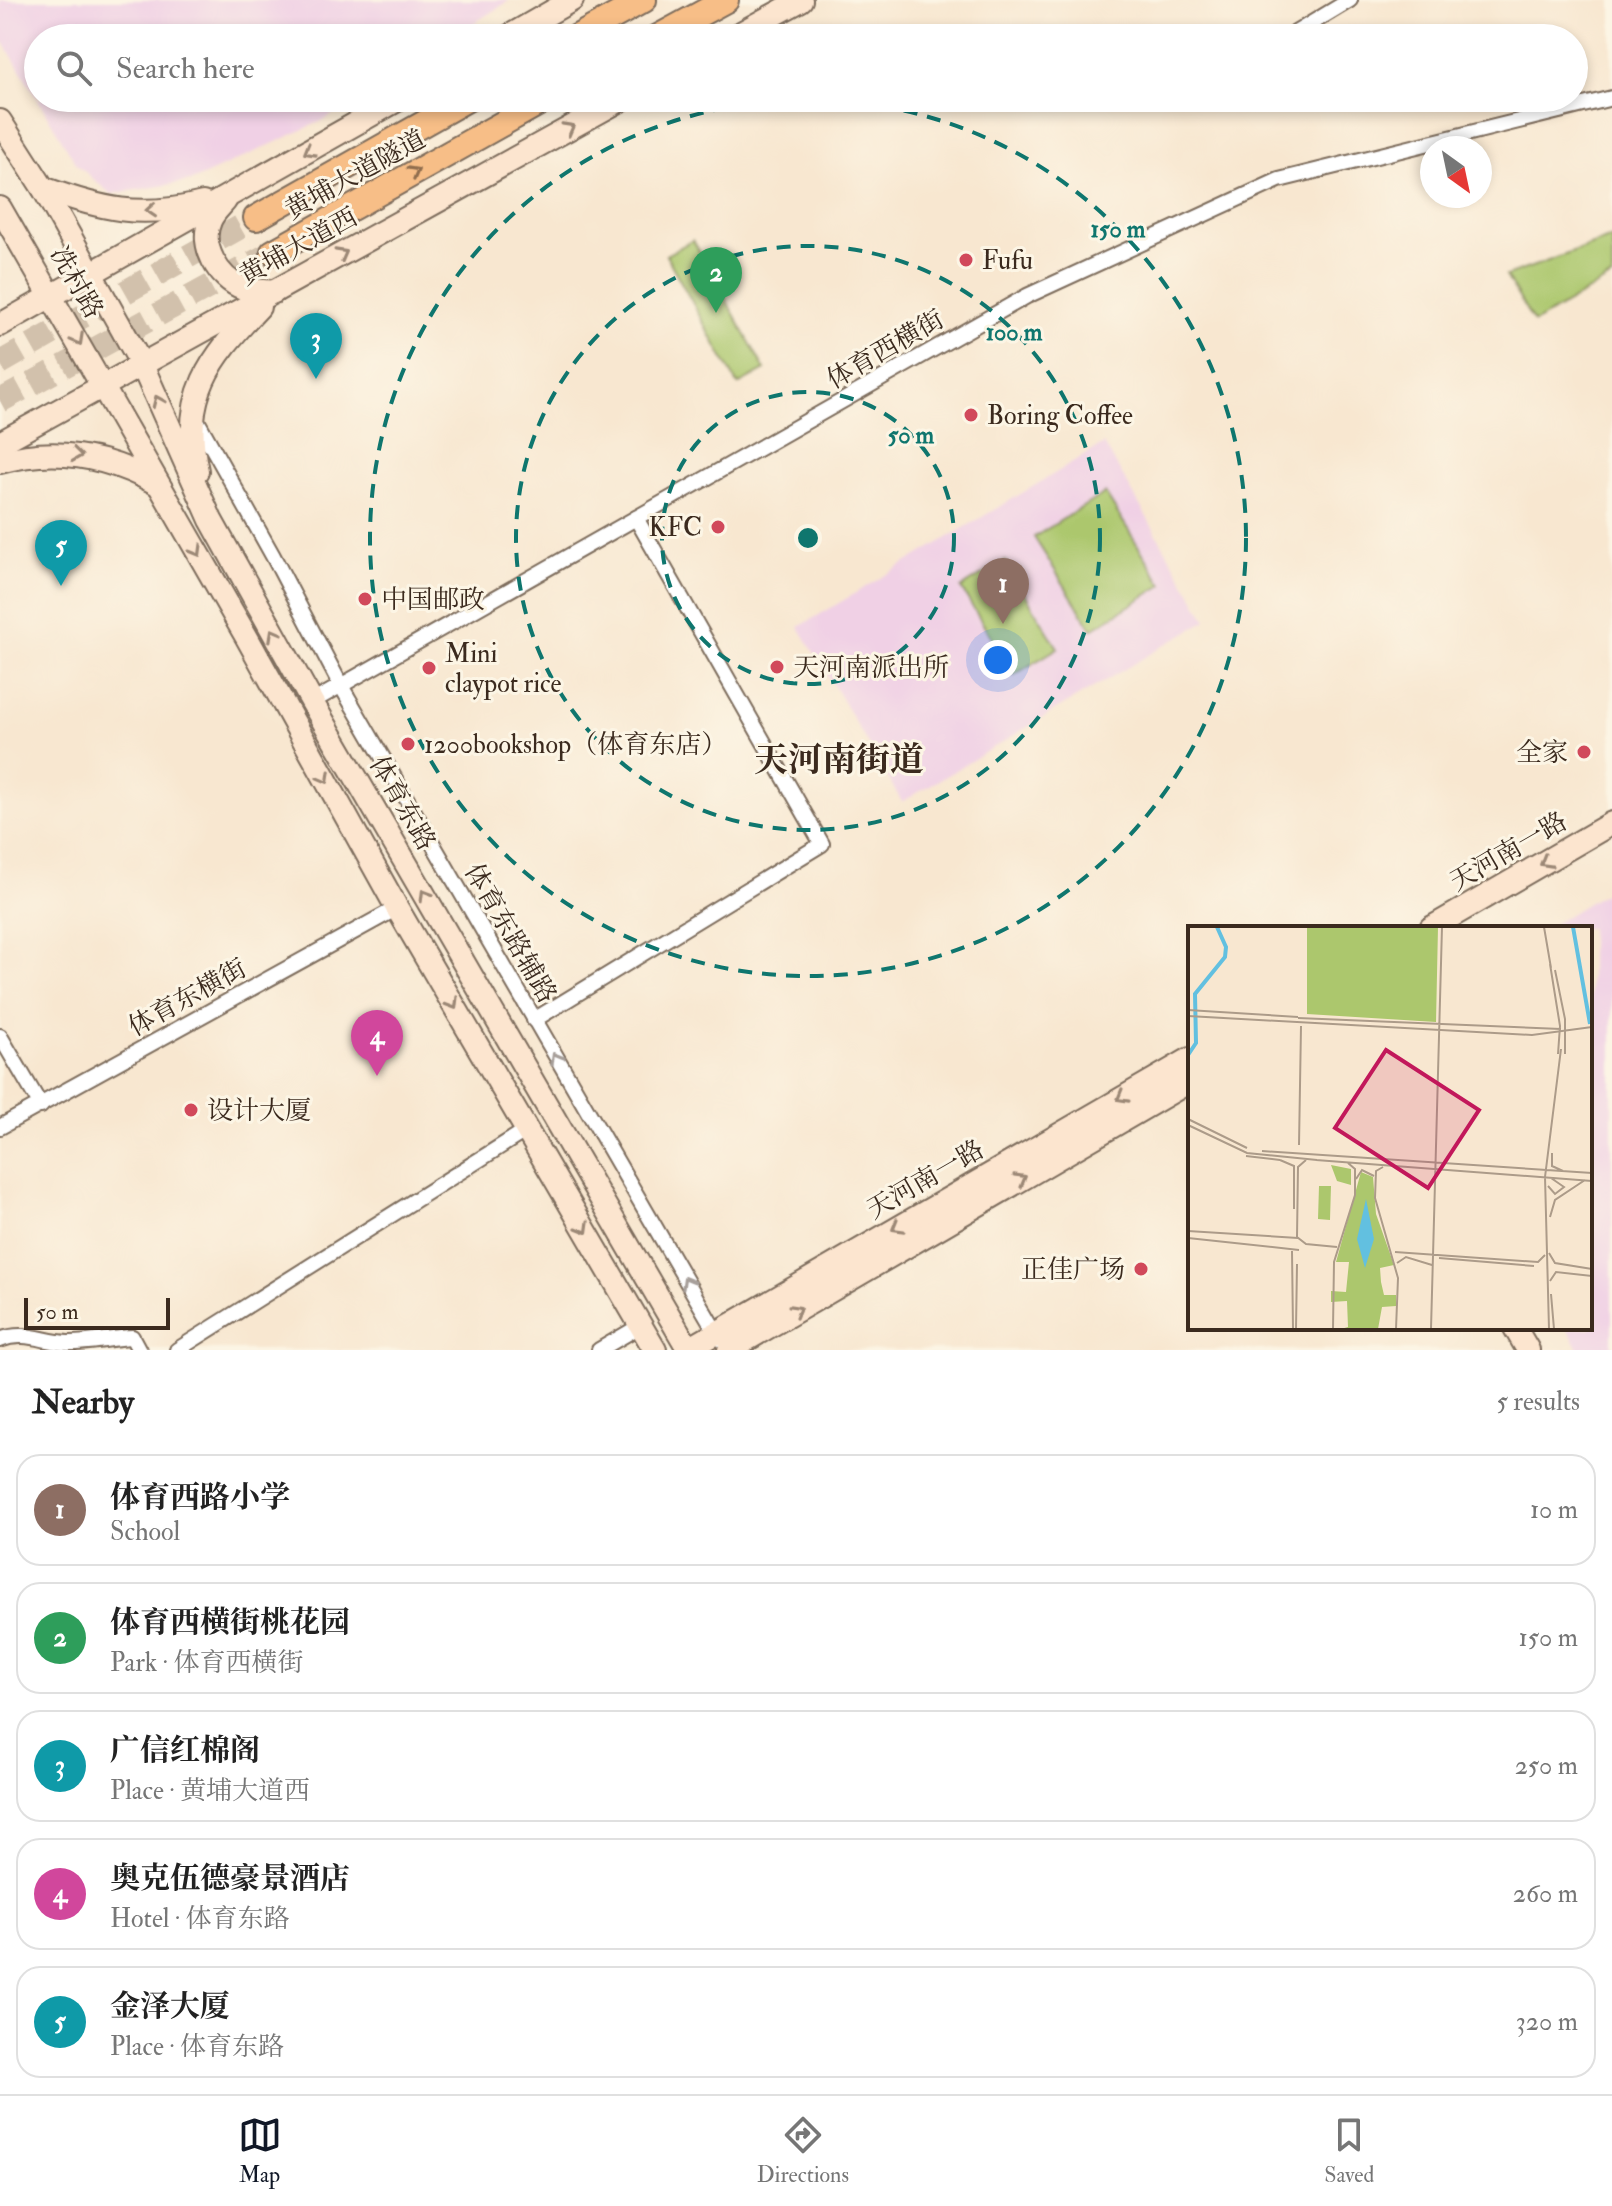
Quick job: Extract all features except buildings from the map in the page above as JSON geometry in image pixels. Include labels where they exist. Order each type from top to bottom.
[{"type":"main road","points":[[530,24],[572,0]]},
{"type":"main road","points":[[600,24],[644,0]]},
{"type":"main road","points":[[682,24],[726,0]]},
{"type":"main road","points":[[757,24],[801,0]]},
{"type":"main road","points":[[0,325],[377,112]]},
{"type":"main road","name":"黄埔大道隧道","points":[[256,218],[444,112]]},
{"type":"main road","name":"黄埔大道隧道","points":[[273,252],[523,112]]},
{"type":"main road","name":"黄埔大道西","points":[[0,443],[599,112]]},
{"type":"main road","name":"冼村路","points":[[0,121],[43,188],[89,275]]},
{"type":"main road","points":[[43,188],[101,209],[145,211],[191,206],[228,197]]},
{"type":"main road","points":[[228,197],[210,218],[208,249],[228,279],[243,288],[274,292]]},
{"type":"main road","name":"冼村路","points":[[0,208],[103,386]]},
{"type":"main road","name":"体育东路","points":[[89,275],[142,365],[211,520],[312,702],[689,1350]]},
{"type":"main road","points":[[211,520],[193,449],[192,411],[217,355],[274,292]]},
{"type":"main road","points":[[103,386],[397,908],[655,1350]]},
{"type":"main road","points":[[0,462],[45,453],[83,456],[127,467],[157,484]]},
{"type":"main road","name":"天河南一路","points":[[1434,926],[1612,823]]},
{"type":"main road","name":"天河南一路","points":[[689,1350],[724,1344],[1188,1060]]},
{"type":"main road","points":[[724,1344],[1188,1082]]},
{"type":"main road","points":[[1516,1330],[1528,1350]]},
{"type":"street","points":[[1310,24],[1350,0]]},
{"type":"street","name":"体育西横街","points":[[1588,104],[1612,98]]},
{"type":"street","name":"体育西横街","points":[[312,702],[1027,296],[1279,180],[1555,112]]},
{"type":"street","name":"体育东路辅路","points":[[192,411],[261,533],[340,684],[724,1344]]},
{"type":"street","points":[[534,1020],[822,844],[636,518]]},
{"type":"street","name":"体育东横街","points":[[0,1127],[397,908]]},
{"type":"street","points":[[0,1036],[41,1106]]},
{"type":"street","points":[[177,1350],[528,1129]]},
{"type":"street","points":[[599,1350],[640,1326]]},
{"type":"street","points":[[0,1340],[12,1335],[31,1335],[47,1342],[73,1343],[132,1337],[139,1350]]},
{"type":"shaded area","points":[[0,0],[510,0],[473,24],[24,24],[24,76],[0,36]]},
{"type":"shaded area","points":[[45,112],[337,112],[192,181],[111,194],[77,165]]},
{"type":"shaded area","points":[[1104,444],[1207,620],[902,802],[799,627]]},
{"type":"shaded area","points":[[1612,888],[1612,1350],[1580,1350],[1568,1330],[1592,1330],[1592,926],[1550,926]]},
{"type":"green space","points":[[1612,238],[1612,277],[1534,323],[1506,276]]},
{"type":"green space","points":[[693,240],[765,370],[738,385],[666,255]]},
{"type":"green space","points":[[1105,493],[1163,585],[1092,629],[1034,537]]},
{"type":"green space","points":[[1005,561],[1058,648],[1014,675],[961,588]]},
{"type":"tunnel","points":[[0,363],[256,218]]},
{"type":"tunnel","points":[[0,401],[273,252]]},
{"type":"place","name":"Fufu","points":[[966,260]]},
{"type":"place","name":"体育西横街桃花园","points":[[716,313]]},
{"type":"place","name":"广信红棉阁","points":[[316,379]]},
{"type":"place","name":"Boring Coffee","points":[[971,415]]},
{"type":"place","name":"KFC","points":[[718,527]]},
{"type":"place","name":"金泽大厦","points":[[61,586]]},
{"type":"place","name":"中国邮政","points":[[365,599]]},
{"type":"place","name":"体育西路小学","points":[[1003,624]]},
{"type":"place","name":"天河南派出所","points":[[777,667]]},
{"type":"place","name":"Mini claypot rice","points":[[429,668]]},
{"type":"place","name":"1200bookshop（体育东店）","points":[[408,744]]},
{"type":"place","name":"全家","points":[[1584,752]]},
{"type":"place","name":"奥克伍德豪景酒店","points":[[377,1076]]},
{"type":"place","name":"设计大厦","points":[[191,1110]]},
{"type":"place","name":"正佳广场","points":[[1141,1269]]},
{"type":"district","name":"天河南街道","points":[[839,759]]}]
